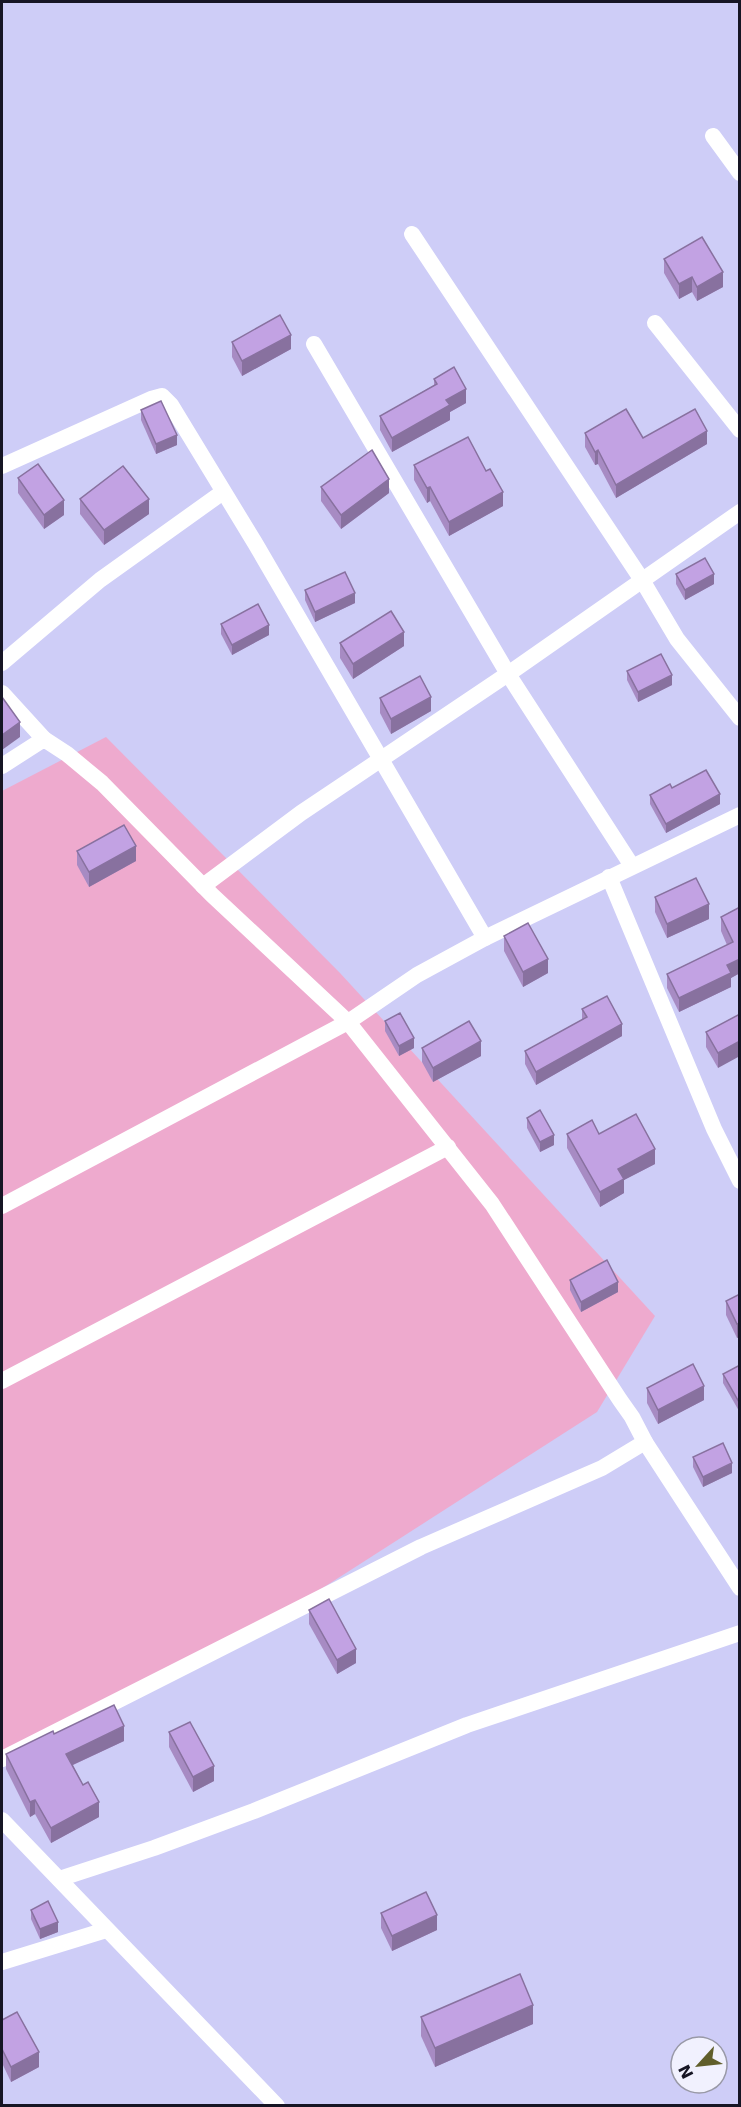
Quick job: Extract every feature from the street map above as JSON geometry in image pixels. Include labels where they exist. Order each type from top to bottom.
[{"type":"street","points":[[712,136],[740,173]]},
{"type":"street","points":[[412,234],[642,580],[677,639],[740,718]]},
{"type":"street","points":[[655,323],[740,430]]},
{"type":"street","points":[[314,344],[508,674],[632,866]]},
{"type":"street","points":[[2,466],[162,396],[171,405],[223,492],[485,938]]},
{"type":"street","points":[[2,663],[100,580],[223,492]]},
{"type":"street","points":[[203,886],[301,813],[508,674],[740,512]]},
{"type":"street","points":[[2,693],[44,739],[102,783],[203,886],[348,1022],[492,1204],[632,1417],[645,1442],[740,1588]]},
{"type":"street","points":[[2,766],[44,739]]},
{"type":"street","points":[[2,1206],[348,1022],[417,975],[485,938],[740,815]]},
{"type":"street","points":[[609,877],[714,1129],[740,1181]]},
{"type":"street","points":[[2,1381],[448,1147]]},
{"type":"street","points":[[2,1758],[421,1547],[602,1468],[645,1442]]},
{"type":"street","points":[[59,1879],[154,1848],[254,1811],[467,1725],[740,1633]]},
{"type":"street","points":[[2,1820],[277,2106]]},
{"type":"street","points":[[2,1962],[106,1930]]},
{"type":"shaded area","points":[[106,737],[340,973],[655,1316],[597,1412],[251,1634],[2,1766],[2,791]]},
{"type":"building","points":[[702,237],[723,272],[697,287],[692,277],[679,284],[664,259]]},
{"type":"building","points":[[280,315],[291,335],[242,361],[232,342]]},
{"type":"building","points":[[454,367],[466,389],[446,400],[450,405],[392,438],[380,416],[437,384],[434,379]]},
{"type":"building","points":[[161,401],[177,435],[156,444],[141,410]]},
{"type":"building","points":[[626,409],[643,438],[695,409],[707,431],[616,485],[598,450],[595,452],[585,433]]},
{"type":"building","points":[[468,437],[486,471],[490,469],[503,492],[449,522],[430,487],[427,488],[414,465]]},
{"type":"building","points":[[372,450],[389,479],[341,515],[321,487]]},
{"type":"building","points":[[38,464],[64,500],[44,515],[18,478]]},
{"type":"building","points":[[123,466],[149,499],[104,530],[80,499]]},
{"type":"building","points":[[705,558],[714,574],[685,590],[676,574]]},
{"type":"building","points":[[345,572],[355,593],[315,612],[305,590]]},
{"type":"building","points":[[258,604],[269,625],[232,645],[221,624]]},
{"type":"building","points":[[391,611],[404,632],[353,664],[340,643]]},
{"type":"building","points":[[661,654],[672,675],[638,692],[627,671]]},
{"type":"building","points":[[420,676],[431,697],[391,719],[380,698]]},
{"type":"building","points":[[2,697],[20,722],[2,735]]},
{"type":"building","points":[[706,770],[720,794],[666,824],[650,795],[670,784],[672,788]]},
{"type":"building","points":[[124,825],[136,846],[89,872],[77,851]]},
{"type":"building","points":[[696,878],[709,904],[667,924],[655,897]]},
{"type":"building","points":[[740,907],[740,959],[727,965],[731,973],[679,998],[667,974],[733,942],[721,917]]},
{"type":"building","points":[[528,923],[548,959],[523,972],[504,936]]},
{"type":"building","points":[[607,996],[622,1024],[536,1072],[525,1051],[587,1017],[582,1009]]},
{"type":"building","points":[[400,1013],[414,1038],[399,1046],[385,1021]]},
{"type":"building","points":[[740,1014],[740,1041],[718,1053],[706,1032]]},
{"type":"building","points":[[469,1021],[481,1041],[433,1068],[422,1048]]},
{"type":"building","points":[[540,1110],[554,1135],[540,1142],[527,1118]]},
{"type":"building","points":[[636,1114],[655,1149],[618,1169],[624,1179],[600,1192],[567,1134],[592,1120],[599,1134]]},
{"type":"building","points":[[607,1260],[618,1282],[581,1302],[570,1280]]},
{"type":"building","points":[[740,1294],[740,1323],[737,1324],[726,1301]]},
{"type":"building","points":[[693,1364],[704,1386],[658,1410],[647,1388]]},
{"type":"building","points":[[740,1365],[740,1401],[739,1402],[723,1374]]},
{"type":"building","points":[[723,1443],[732,1463],[703,1477],[693,1457]]},
{"type":"building","points":[[329,1599],[356,1649],[337,1660],[309,1610]]},
{"type":"building","points":[[114,1705],[124,1726],[66,1754],[83,1785],[88,1782],[99,1802],[51,1828],[35,1800],[30,1802],[6,1754]]},
{"type":"building","points":[[190,1722],[214,1766],[193,1777],[169,1732]]},
{"type":"building","points":[[426,1892],[437,1915],[392,1936],[381,1913]]},
{"type":"building","points":[[48,1901],[58,1922],[40,1929],[31,1910]]},
{"type":"building","points":[[520,1974],[533,2005],[435,2048],[421,2017]]},
{"type":"building","points":[[17,2012],[39,2052],[11,2067],[2,2049],[2,2020]]}]
